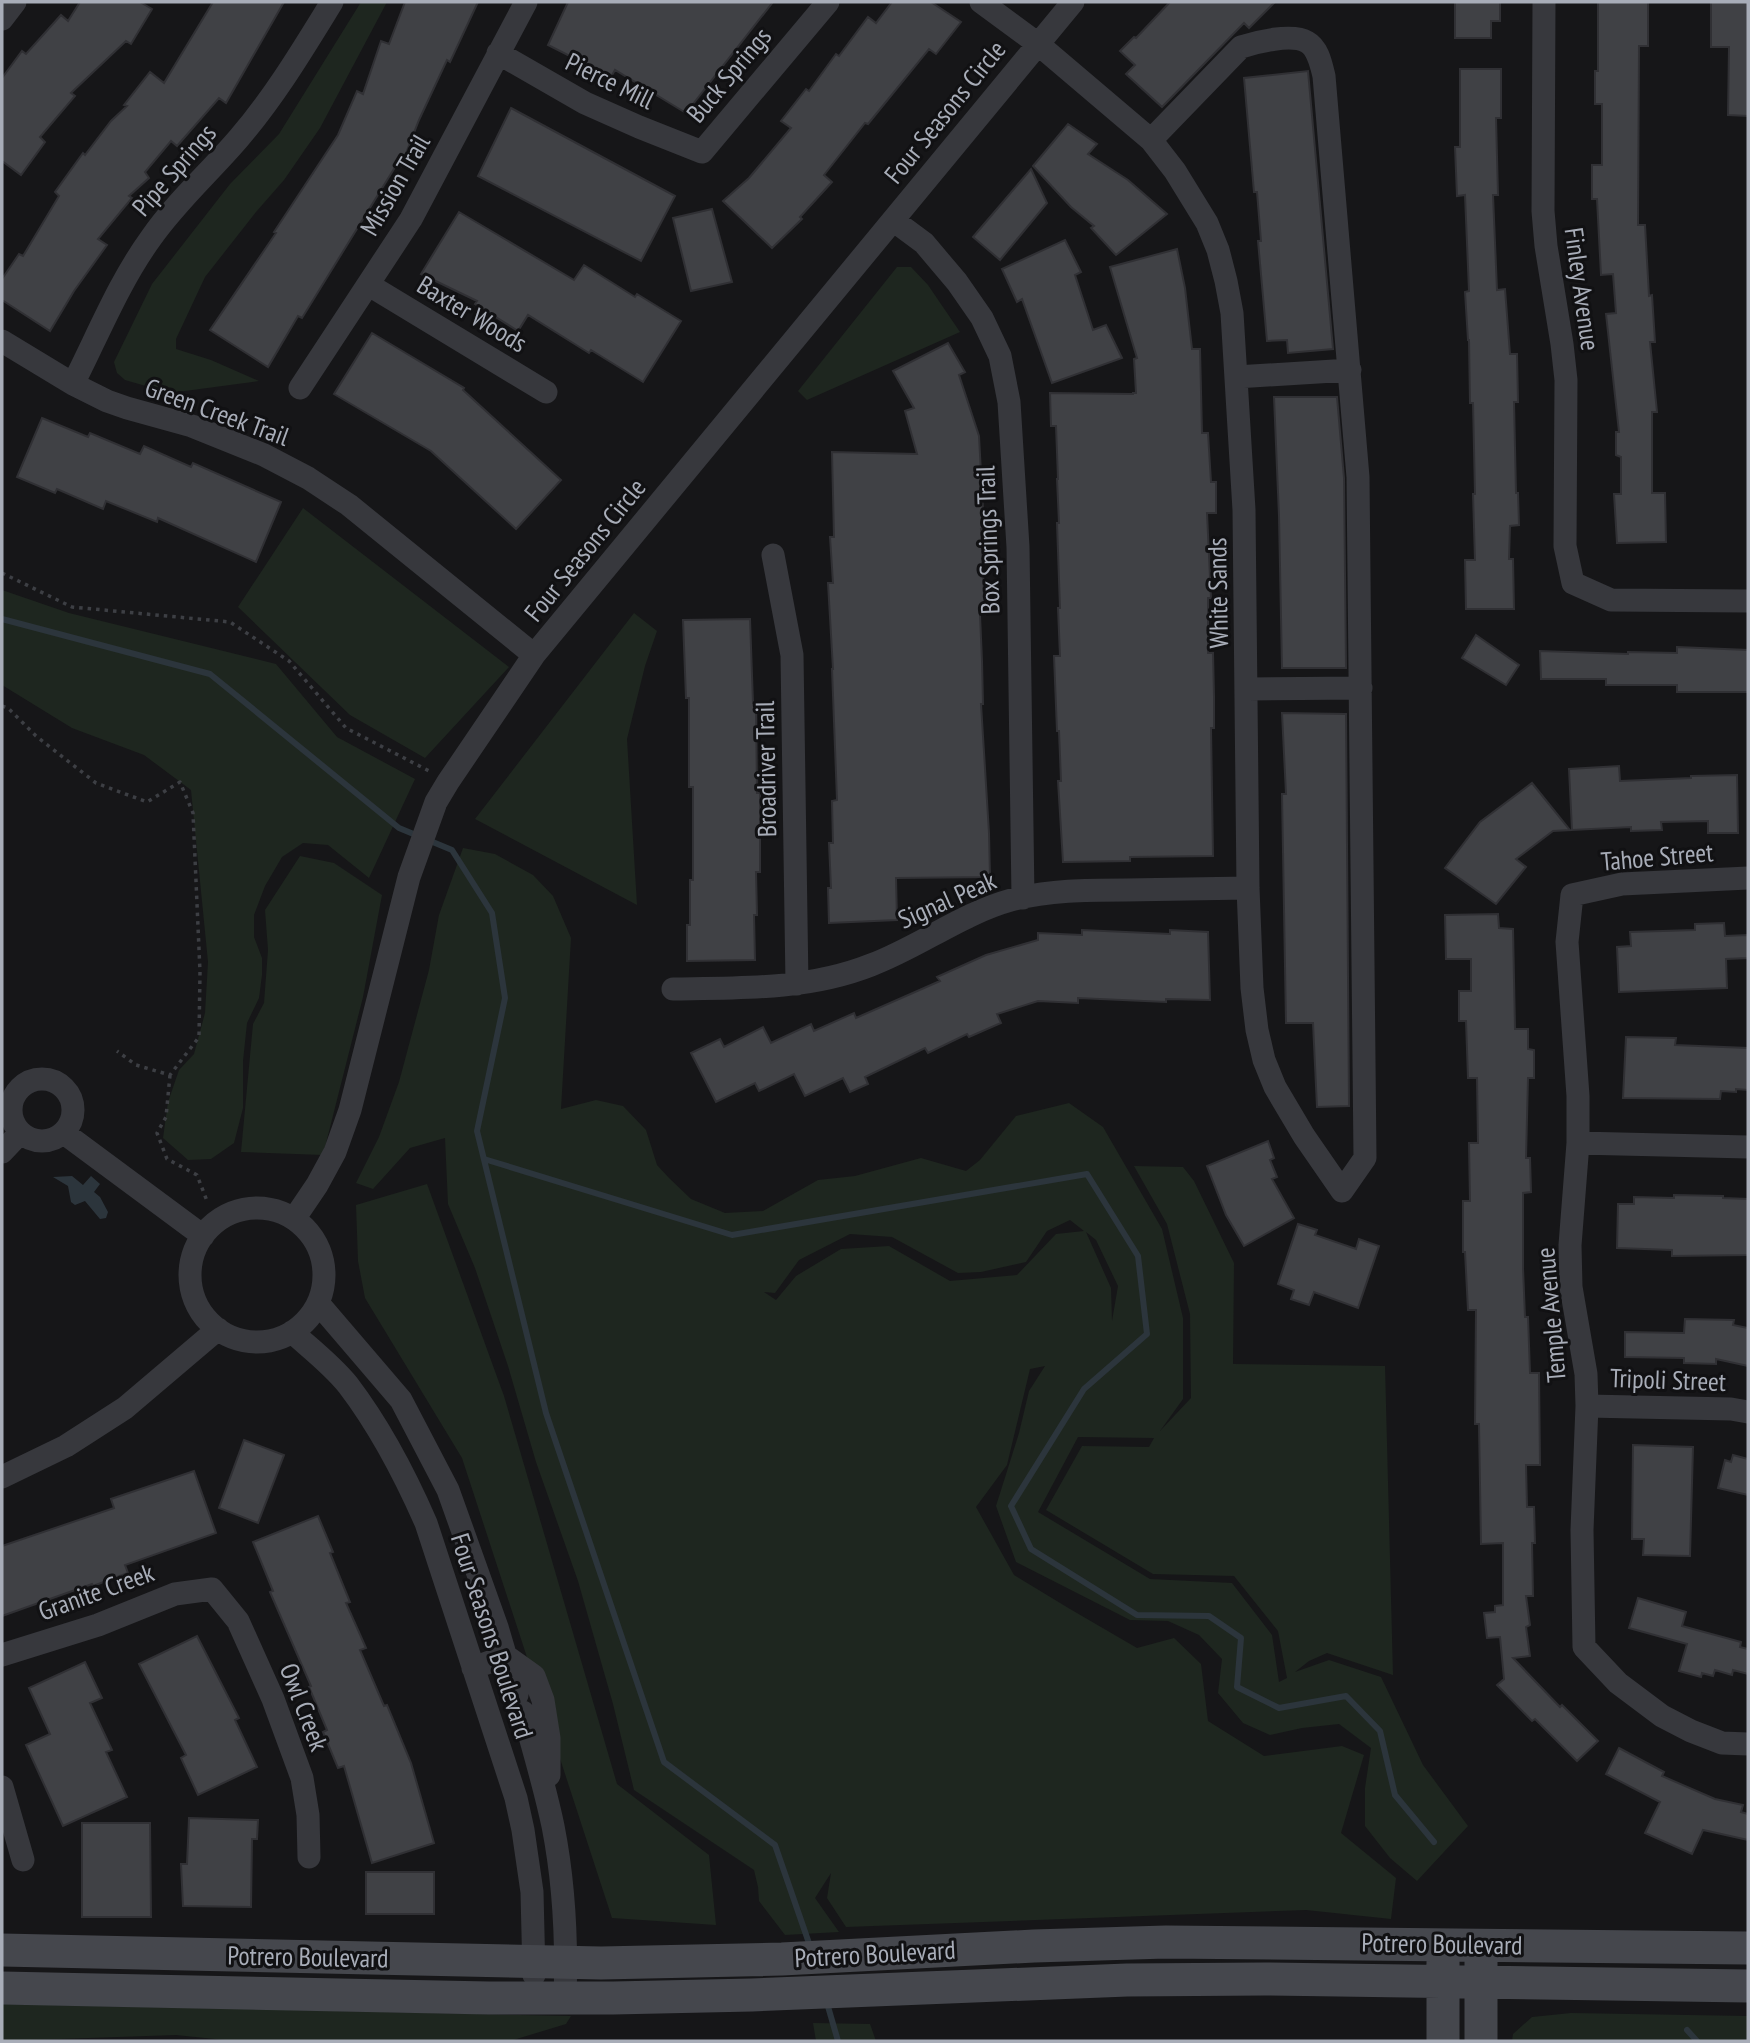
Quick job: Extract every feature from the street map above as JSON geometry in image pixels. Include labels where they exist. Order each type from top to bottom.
[{"type":"street","points":[[2,19],[15,2]]},
{"type":"street","name":"Pipe Springs","points":[[74,384],[132,268],[151,238],[177,205],[239,138],[277,90],[332,2]]},
{"type":"street","name":"Mission Trail","points":[[300,388],[411,219],[526,2]]},
{"type":"street","name":"Buck Springs","points":[[702,152],[828,2]]},
{"type":"street","name":"White Sands","points":[[981,2],[1038,44],[1151,140],[1194,198],[1218,250],[1231,313],[1244,510],[1248,888],[1252,988],[1257,1030],[1264,1060],[1286,1108],[1342,1191],[1365,1158],[1361,688]]},
{"type":"street","name":"Four Seasons Circle","points":[[294,1219],[335,1152],[350,1110],[409,877],[436,802],[448,782],[534,655],[1073,2]]},
{"type":"street","name":"Finley Avenue","points":[[1544,2],[1543,211],[1566,380],[1565,546],[1573,583],[1611,600],[1748,601]]},
{"type":"street","points":[[1151,140],[1241,47],[1256,42],[1296,39],[1307,41],[1314,48],[1324,76],[1358,477],[1361,688],[1247,689]]},
{"type":"street","name":"Pierce Mill","points":[[498,53],[585,103],[702,152]]},
{"type":"street","name":"Box Springs Trail","points":[[892,220],[924,243],[957,282],[982,318],[1000,356],[1009,402],[1018,547],[1023,898]]},
{"type":"street","name":"Baxter Woods","points":[[369,285],[546,392]]},
{"type":"street","name":"Green Creek Trail","points":[[2,341],[74,384],[127,408],[192,426],[264,455],[308,478],[349,505],[534,655]]},
{"type":"street","points":[[1236,377],[1350,370]]},
{"type":"street","name":"Broadriver Trail","points":[[773,555],[792,655],[797,984]]},
{"type":"street","name":"Tahoe Street","points":[[1572,895],[1622,884],[1748,878]]},
{"type":"street","name":"Signal Peak","points":[[673,989],[797,984],[871,965],[980,912],[1009,901],[1048,893],[1248,888]]},
{"type":"street","name":"Temple Avenue","points":[[1572,895],[1567,942],[1578,1096],[1578,1143],[1570,1245],[1571,1287],[1586,1374],[1582,1530],[1584,1647],[1618,1683],[1662,1716],[1722,1743],[1748,1744]]},
{"type":"street","points":[[37,1080],[47,1080],[65,1088],[73,1106],[73,1115],[64,1133],[47,1142],[37,1142],[20,1133],[11,1116],[11,1106],[20,1088],[37,1080]]},
{"type":"street","points":[[2,1152],[20,1133]]},
{"type":"street","points":[[64,1133],[203,1236]]},
{"type":"street","points":[[1578,1143],[1748,1147]]},
{"type":"street","points":[[255,1208],[276,1211],[294,1219],[309,1231],[319,1248],[324,1266],[324,1285],[318,1303],[307,1320],[292,1332],[274,1340],[255,1342],[236,1338],[218,1329],[203,1314],[194,1296],[190,1275],[194,1254],[203,1236],[217,1221],[235,1212],[255,1208]]},
{"type":"street","name":"Four Seasons Boulevard","points":[[318,1303],[401,1400],[448,1490],[491,1608],[549,1810],[562,1893],[550,1962],[550,1998]]},
{"type":"street","points":[[2,1477],[66,1446],[125,1408],[218,1329]]},
{"type":"street","name":"Four Seasons Boulevard","points":[[292,1332],[323,1358],[346,1383],[370,1416],[409,1484],[426,1523],[516,1798],[532,1892],[550,1962],[550,1998]]},
{"type":"street","name":"Tripoli Street","points":[[1587,1406],[1731,1409],[1748,1412]]},
{"type":"street","name":"Granite Creek","points":[[2,1655],[97,1625],[175,1594],[212,1589]]},
{"type":"street","name":"Owl Creek","points":[[212,1589],[238,1621],[302,1777],[308,1815],[309,1857]]},
{"type":"street","points":[[473,1668],[506,1656]]},
{"type":"street","name":"Four Seasons Boulevard","points":[[506,1656],[534,1676],[544,1700],[549,1738],[549,1810]]},
{"type":"street","points":[[505,1765],[535,1754]]},
{"type":"street","points":[[2,1787],[23,1860]]},
{"type":"street","name":"Potrero Boulevard","points":[[2,1950],[601,1963],[782,1959],[1166,1942],[1748,1948]]},
{"type":"street","points":[[1443,1944],[1443,2041]]},
{"type":"street","points":[[1481,1945],[1481,2041]]},
{"type":"street","name":"Potrero Boulevard","points":[[2,1987],[550,1998],[793,1994],[1128,1980],[1265,1979],[1748,1986]]},
{"type":"path","points":[[2,573],[72,607],[230,622],[289,662],[345,728],[448,782]]},
{"type":"path","points":[[2,706],[8,708],[36,736],[96,783],[147,802],[180,782],[193,813],[200,972],[199,1037],[170,1075],[166,1117],[157,1133],[167,1159],[197,1175],[207,1201]]},
{"type":"path","points":[[117,1051],[136,1065],[170,1075]]},
{"type":"shaded area","points":[[361,2],[387,2],[320,128],[284,180],[205,277],[176,339],[176,349],[211,360],[259,381],[170,393],[125,380],[117,373],[114,362],[152,284],[230,184],[279,134]]},
{"type":"shaded area","points":[[897,267],[911,267],[928,285],[960,332],[807,400],[798,391]]},
{"type":"shaded area","points":[[303,508],[509,667],[425,758],[350,715],[238,607]]},
{"type":"shaded area","points":[[2,590],[69,613],[276,664],[337,737],[415,779],[369,878],[328,845],[303,843],[282,857],[265,886],[254,915],[254,937],[262,958],[262,975],[259,998],[247,1023],[243,1061],[243,1108],[234,1143],[211,1159],[188,1160],[163,1138],[168,1102],[179,1070],[194,1054],[205,1013],[208,962],[191,790],[144,755],[72,728],[2,685]]},
{"type":"shaded area","points":[[634,613],[657,631],[645,666],[627,739],[637,905],[475,819]]},
{"type":"shaded area","points":[[463,848],[495,854],[533,875],[553,896],[571,938],[561,1109],[596,1100],[623,1106],[646,1130],[657,1165],[669,1178],[691,1199],[725,1213],[763,1211],[818,1180],[855,1176],[921,1158],[966,1171],[980,1160],[1016,1116],[1069,1103],[1103,1127],[1162,1229],[1183,1318],[1183,1399],[1160,1431],[1191,1398],[1190,1314],[1167,1224],[1134,1166],[1183,1167],[1194,1181],[1234,1263],[1233,1364],[1385,1366],[1393,1675],[1327,1653],[1309,1661],[1295,1672],[1329,1660],[1381,1677],[1423,1765],[1468,1826],[1417,1881],[1390,1858],[1365,1826],[1365,1788],[1371,1748],[1339,1724],[1270,1735],[1243,1723],[1218,1693],[1222,1659],[1199,1635],[1168,1621],[1130,1620],[1016,1562],[996,1506],[1029,1391],[1045,1366],[1030,1369],[1007,1465],[976,1507],[1014,1575],[1137,1648],[1174,1638],[1201,1664],[1208,1721],[1264,1756],[1342,1746],[1364,1755],[1341,1833],[1396,1878],[1391,1919],[1306,1910],[846,1927],[827,1898],[831,1873],[815,1898],[839,1932],[785,1935],[759,1901],[754,1870],[634,1790],[578,1581],[536,1462],[475,1268],[448,1204],[445,1138],[410,1148],[373,1189],[356,1183],[379,1137],[399,1082],[429,970],[439,915]],"holes":[[[1070,1220],[1084,1231],[1056,1234],[1017,1275],[950,1281],[889,1246],[841,1249],[796,1276],[776,1300],[764,1292],[775,1293],[799,1260],[850,1234],[892,1237],[958,1273],[981,1272],[1026,1262],[1047,1231]],[[1086,1232],[1096,1240],[1118,1286],[1112,1321],[1111,1288]],[[1078,1437],[1154,1438],[1149,1447],[1082,1446],[1046,1510],[1153,1574],[1234,1576],[1278,1631],[1287,1678],[1279,1682],[1272,1635],[1232,1583],[1150,1579],[1038,1512]]]},
{"type":"shaded area","points":[[300,856],[334,863],[382,895],[363,997],[323,1155],[241,1152],[253,1024],[264,1003],[268,950],[265,910]]},
{"type":"shaded area","points":[[72,1176],[83,1185],[91,1176],[100,1184],[94,1192],[108,1212],[106,1218],[100,1219],[85,1201],[75,1205],[71,1202],[68,1186],[53,1177]]},
{"type":"shaded area","points":[[427,1184],[504,1396],[617,1784],[709,1855],[716,1925],[612,1918],[462,1458],[365,1298],[358,1261],[356,1205]]},
{"type":"shaded area","points":[[2,2004],[571,2016],[566,2024],[510,2041],[234,2041],[176,2035],[2,2041]]},
{"type":"shaded area","points":[[1571,2013],[1748,2016],[1748,2041],[1512,2041],[1513,2034],[1532,2017]]},
{"type":"shaded area","points":[[813,2023],[870,2024],[876,2041],[816,2041]]},
{"type":"building","points":[[80,2],[140,2],[152,9],[131,44],[126,41],[71,93],[75,96],[40,137],[45,142],[21,175],[2,161],[2,78],[22,51],[26,54],[61,15],[68,21]]},
{"type":"building","points":[[213,2],[284,2],[226,103],[219,98],[177,146],[171,141],[145,172],[149,178],[129,196],[132,198],[98,239],[107,245],[50,331],[2,300],[2,279],[19,254],[23,256],[59,196],[55,192],[83,153],[85,155],[111,121],[127,106],[124,105],[150,72],[164,83]]},
{"type":"building","points":[[405,2],[478,2],[450,62],[447,60],[401,166],[397,164],[302,318],[298,316],[268,367],[210,330],[338,135],[357,91],[363,94],[381,41],[389,44]]},
{"type":"building","points":[[568,2],[773,2],[686,113],[615,70],[611,77],[548,45]]},
{"type":"building","points":[[892,2],[931,2],[961,22],[936,54],[929,49],[868,124],[865,123],[824,175],[832,182],[800,217],[802,219],[772,248],[723,201],[749,178],[791,128],[781,121],[806,89],[809,91],[868,17],[876,23]]},
{"type":"building","points":[[1170,2],[1275,2],[1249,28],[1244,23],[1162,107],[1126,74],[1135,65],[1120,51]]},
{"type":"building","points":[[1455,2],[1500,2],[1500,21],[1491,21],[1491,38],[1455,38]]},
{"type":"building","points":[[1598,2],[1648,2],[1648,46],[1639,46],[1638,225],[1645,225],[1655,342],[1650,342],[1657,412],[1652,412],[1652,493],[1665,493],[1666,542],[1617,543],[1614,494],[1621,494],[1621,457],[1616,455],[1616,432],[1619,432],[1606,314],[1616,313],[1613,274],[1601,275],[1597,199],[1592,199],[1592,165],[1602,165],[1602,104],[1595,104]]},
{"type":"building","points":[[1711,2],[1748,2],[1748,116],[1728,115],[1729,47],[1711,47]]},
{"type":"building","points":[[1460,69],[1501,69],[1501,118],[1496,118],[1498,195],[1493,195],[1497,290],[1505,289],[1510,354],[1517,354],[1518,402],[1514,402],[1519,525],[1510,526],[1509,559],[1513,559],[1514,609],[1466,609],[1465,560],[1475,560],[1475,494],[1473,403],[1470,403],[1465,292],[1469,291],[1465,195],[1457,196],[1455,147],[1460,147]]},
{"type":"building","points":[[1308,71],[1333,349],[1288,353],[1287,340],[1267,341],[1258,241],[1261,241],[1257,192],[1254,192],[1244,78]]},
{"type":"building","points":[[511,108],[675,196],[641,261],[478,176]]},
{"type":"building","points":[[1068,124],[1097,144],[1088,154],[1128,180],[1167,214],[1116,255],[1091,228],[1094,226],[1071,207],[1033,166]]},
{"type":"building","points":[[1031,169],[1047,203],[1000,260],[973,237]]},
{"type":"building","points":[[712,209],[732,282],[691,291],[673,218]]},
{"type":"building","points":[[459,212],[574,280],[584,265],[635,297],[637,294],[681,321],[643,382],[591,350],[589,353],[528,315],[518,331],[475,304],[477,301],[421,274]]},
{"type":"building","points":[[1065,240],[1081,272],[1075,275],[1093,330],[1106,325],[1122,358],[1052,383],[1022,299],[1017,302],[1002,269]]},
{"type":"building","points":[[1177,249],[1185,288],[1192,349],[1200,349],[1202,433],[1208,433],[1211,482],[1216,482],[1216,513],[1207,513],[1211,598],[1208,598],[1208,653],[1213,653],[1214,696],[1214,728],[1211,728],[1213,856],[1130,857],[1130,861],[1063,862],[1054,656],[1060,656],[1058,479],[1056,426],[1051,426],[1050,393],[1136,393],[1134,359],[1137,358],[1110,267]]},
{"type":"building","points":[[372,333],[464,388],[463,390],[561,480],[516,529],[431,451],[334,394]]},
{"type":"building","points":[[948,343],[965,372],[959,375],[979,436],[985,615],[980,615],[981,704],[990,877],[896,878],[897,920],[829,923],[829,843],[833,843],[832,801],[837,800],[828,583],[833,583],[830,537],[834,537],[832,452],[917,454],[905,411],[914,408],[893,371]]},
{"type":"building","points":[[1274,397],[1337,397],[1344,478],[1346,668],[1282,668]]},
{"type":"building","points":[[42,418],[88,437],[90,433],[140,454],[144,446],[191,467],[193,463],[281,502],[256,562],[158,518],[157,522],[106,501],[103,509],[57,489],[55,493],[17,477]]},
{"type":"building","points":[[750,619],[753,703],[756,703],[757,793],[760,793],[760,872],[756,872],[755,960],[687,961],[690,880],[693,880],[693,787],[689,787],[689,698],[686,698],[683,620]]},
{"type":"building","points":[[1476,635],[1519,665],[1506,685],[1462,658]]},
{"type":"building","points":[[1677,647],[1748,650],[1748,692],[1677,692],[1677,685],[1606,685],[1606,679],[1541,679],[1540,651],[1677,653]]},
{"type":"building","points":[[1282,713],[1346,714],[1349,1106],[1317,1107],[1313,1023],[1286,1023],[1282,794],[1286,794]]},
{"type":"building","points":[[1619,766],[1620,781],[1737,775],[1738,833],[1708,833],[1708,821],[1661,822],[1662,830],[1631,831],[1631,827],[1572,830],[1569,769]]},
{"type":"building","points":[[1532,783],[1570,830],[1553,831],[1516,859],[1526,867],[1496,904],[1445,868],[1480,822]]},
{"type":"building","points":[[1498,914],[1499,928],[1513,929],[1515,1029],[1528,1029],[1528,1049],[1534,1050],[1534,1078],[1528,1078],[1526,1158],[1530,1158],[1531,1192],[1523,1193],[1523,1268],[1530,1373],[1539,1373],[1540,1465],[1526,1465],[1527,1507],[1534,1507],[1535,1543],[1532,1543],[1533,1596],[1526,1596],[1530,1656],[1513,1658],[1560,1707],[1562,1705],[1598,1741],[1577,1761],[1497,1685],[1504,1679],[1500,1637],[1487,1638],[1484,1613],[1495,1612],[1495,1606],[1503,1605],[1503,1543],[1481,1544],[1479,1424],[1475,1424],[1476,1310],[1468,1310],[1463,1252],[1463,1201],[1470,1201],[1469,1143],[1478,1143],[1477,1078],[1468,1078],[1466,1021],[1459,1021],[1459,991],[1471,991],[1471,959],[1446,959],[1445,915]]},
{"type":"building","points":[[1724,923],[1725,936],[1748,935],[1748,958],[1726,959],[1727,988],[1619,992],[1617,947],[1631,946],[1630,932],[1695,930],[1695,924]]},
{"type":"building","points":[[1082,930],[1170,934],[1170,930],[1208,932],[1210,1000],[1166,999],[1166,1002],[1078,998],[1078,1003],[1038,1001],[997,1014],[1001,1023],[969,1037],[967,1034],[928,1053],[925,1048],[865,1077],[868,1084],[850,1092],[843,1078],[805,1096],[794,1074],[759,1091],[755,1083],[716,1102],[691,1053],[720,1039],[724,1047],[763,1027],[771,1043],[811,1024],[814,1031],[854,1013],[856,1018],[940,981],[937,977],[986,955],[1038,940],[1038,933],[1082,935]]},
{"type":"building","points":[[1626,1037],[1676,1038],[1675,1045],[1748,1048],[1748,1090],[1721,1091],[1720,1099],[1623,1098]]},
{"type":"building","points":[[1268,1141],[1274,1158],[1270,1160],[1277,1177],[1272,1179],[1294,1218],[1244,1246],[1226,1215],[1207,1166]]},
{"type":"building","points":[[1674,1195],[1748,1199],[1748,1255],[1672,1256],[1672,1250],[1617,1248],[1618,1204],[1634,1204],[1634,1197],[1674,1198]]},
{"type":"building","points":[[1298,1224],[1317,1230],[1315,1235],[1356,1249],[1359,1239],[1379,1246],[1358,1308],[1314,1292],[1309,1305],[1291,1299],[1294,1290],[1278,1284]]},
{"type":"building","points":[[1685,1319],[1734,1320],[1733,1325],[1748,1328],[1748,1366],[1716,1359],[1716,1364],[1684,1363],[1684,1358],[1625,1357],[1625,1332],[1684,1333]]},
{"type":"building","points":[[244,1440],[284,1455],[258,1523],[219,1508]]},
{"type":"building","points":[[1633,1445],[1693,1447],[1690,1556],[1643,1555],[1644,1539],[1632,1539]]},
{"type":"building","points":[[1733,1455],[1748,1459],[1748,1495],[1718,1488],[1725,1460],[1731,1462]]},
{"type":"building","points":[[194,1471],[216,1533],[125,1565],[128,1573],[2,1616],[2,1546],[114,1508],[111,1499]]},
{"type":"building","points":[[318,1516],[350,1602],[346,1603],[366,1648],[360,1650],[411,1763],[434,1843],[372,1863],[344,1766],[338,1768],[323,1732],[327,1730],[309,1687],[311,1686],[270,1592],[273,1591],[253,1542]]},
{"type":"building","points":[[1638,1598],[1686,1612],[1682,1626],[1741,1642],[1740,1647],[1748,1649],[1748,1674],[1733,1670],[1732,1675],[1715,1670],[1713,1676],[1702,1673],[1701,1677],[1679,1671],[1687,1644],[1629,1628]]},
{"type":"building","points":[[197,1636],[239,1718],[235,1720],[257,1767],[198,1795],[181,1758],[186,1755],[139,1664]]},
{"type":"building","points":[[85,1662],[102,1698],[90,1703],[112,1750],[106,1752],[127,1797],[63,1826],[26,1745],[50,1734],[29,1688]]},
{"type":"building","points":[[1619,1748],[1664,1772],[1662,1776],[1715,1799],[1743,1805],[1741,1812],[1748,1814],[1748,1840],[1703,1830],[1692,1854],[1645,1833],[1660,1802],[1606,1774]]},
{"type":"building","points":[[189,1818],[258,1820],[257,1839],[252,1839],[251,1907],[183,1906],[181,1864],[187,1864]]},
{"type":"building","points":[[82,1823],[150,1823],[151,1917],[82,1917]]},
{"type":"building","points":[[366,1872],[434,1872],[434,1914],[366,1914]]},
{"type":"waterway","points":[[2,619],[210,674],[399,828],[452,850],[492,913],[505,998],[477,1131],[546,1413],[664,1762],[775,1845],[811,1949]]},
{"type":"waterway","points":[[484,1159],[732,1235],[1087,1174],[1138,1256],[1147,1334],[1084,1389],[1011,1506],[1031,1549],[1137,1615],[1209,1616],[1241,1638],[1237,1687],[1279,1708],[1346,1696],[1380,1731],[1395,1795],[1434,1842]]},
{"type":"waterway","points":[[827,2003],[838,2041]]},
{"type":"waterway","points":[[1687,2030],[1697,2041]]}]
